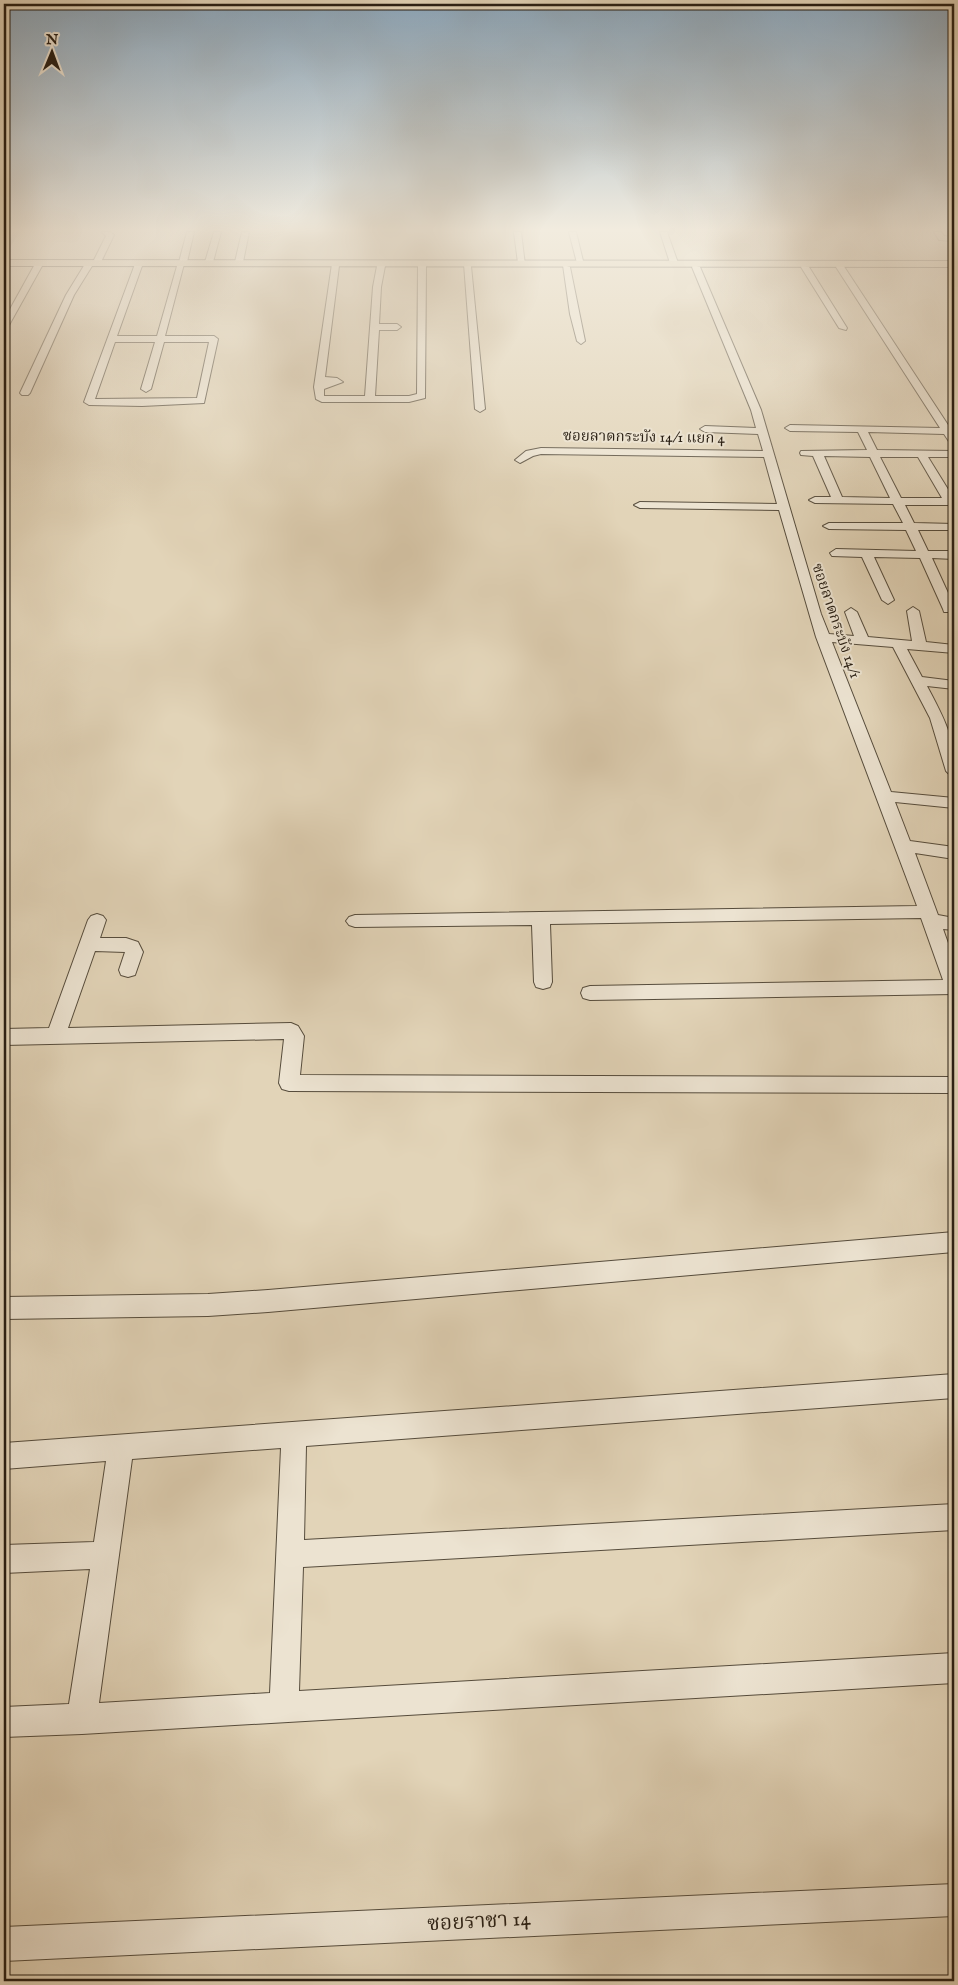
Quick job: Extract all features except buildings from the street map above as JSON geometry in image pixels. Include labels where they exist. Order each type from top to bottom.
[{"type":"street","points":[[25,393],[56,325]]},
{"type":"street","points":[[111,339],[214,339],[200,401],[95,403],[89,401],[111,339],[116,325]]},
{"type":"street","points":[[146,389],[163,325]]},
{"type":"street","points":[[327,325],[319,397],[324,399],[416,398],[422,396],[422,325]]},
{"type":"street","points":[[472,325],[480,409]]},
{"type":"street","points":[[577,325],[582,341]]},
{"type":"street","name":"ซอยลาดกระบัง 14/1","points":[[714,325],[756,410],[800,568],[823,637],[904,846],[954,985]]},
{"type":"street","points":[[879,325],[951,431],[954,441]]},
{"type":"street","points":[[370,399],[375,327],[397,327]]},
{"type":"street","points":[[790,428],[951,431]]},
{"type":"street","points":[[705,429],[762,430]]},
{"type":"street","points":[[861,429],[949,601]]},
{"type":"street","name":"ซอยลาดกระบัง 14/1 แยก 4","points":[[520,460],[530,453],[541,451],[769,454]]},
{"type":"street","points":[[806,453],[954,454]]},
{"type":"street","points":[[817,453],[838,500]]},
{"type":"street","points":[[921,454],[952,502]]},
{"type":"street","points":[[815,500],[952,502]]},
{"type":"street","points":[[640,505],[784,507]]},
{"type":"street","points":[[829,526],[954,527]]},
{"type":"street","points":[[836,553],[954,555]]},
{"type":"street","points":[[866,554],[888,600]]},
{"type":"street","points":[[913,611],[920,646]]},
{"type":"street","points":[[851,612],[863,641]]},
{"type":"street","points":[[823,637],[954,649]]},
{"type":"street","points":[[898,644],[937,718],[953,763]]},
{"type":"street","points":[[918,681],[954,685]]},
{"type":"street","points":[[937,718],[954,720]]},
{"type":"street","points":[[885,796],[954,803]]},
{"type":"street","points":[[904,846],[954,853]]},
{"type":"street","points":[[355,921],[541,918],[930,917],[954,924]]},
{"type":"street","points":[[541,918],[543,982]]},
{"type":"street","points":[[56,1036],[97,920]]},
{"type":"street","points":[[88,944],[126,945],[132,948],[134,952],[128,970]]},
{"type":"street","points":[[590,993],[954,985]]},
{"type":"street","points":[[4,1037],[291,1031],[294,1036],[290,1084],[954,1085]]},
{"type":"street","points":[[4,1308],[208,1305],[268,1301],[954,1242]]},
{"type":"street","points":[[4,1456],[954,1386]]},
{"type":"street","points":[[284,1706],[294,1436]]},
{"type":"street","points":[[82,1719],[121,1448]]},
{"type":"street","points":[[291,1554],[954,1517]]},
{"type":"street","points":[[4,1559],[106,1556]]},
{"type":"street","points":[[4,1722],[954,1668]]},
{"type":"street","name":"ซอยราชา 14","points":[[4,1944],[954,1900]]}]
